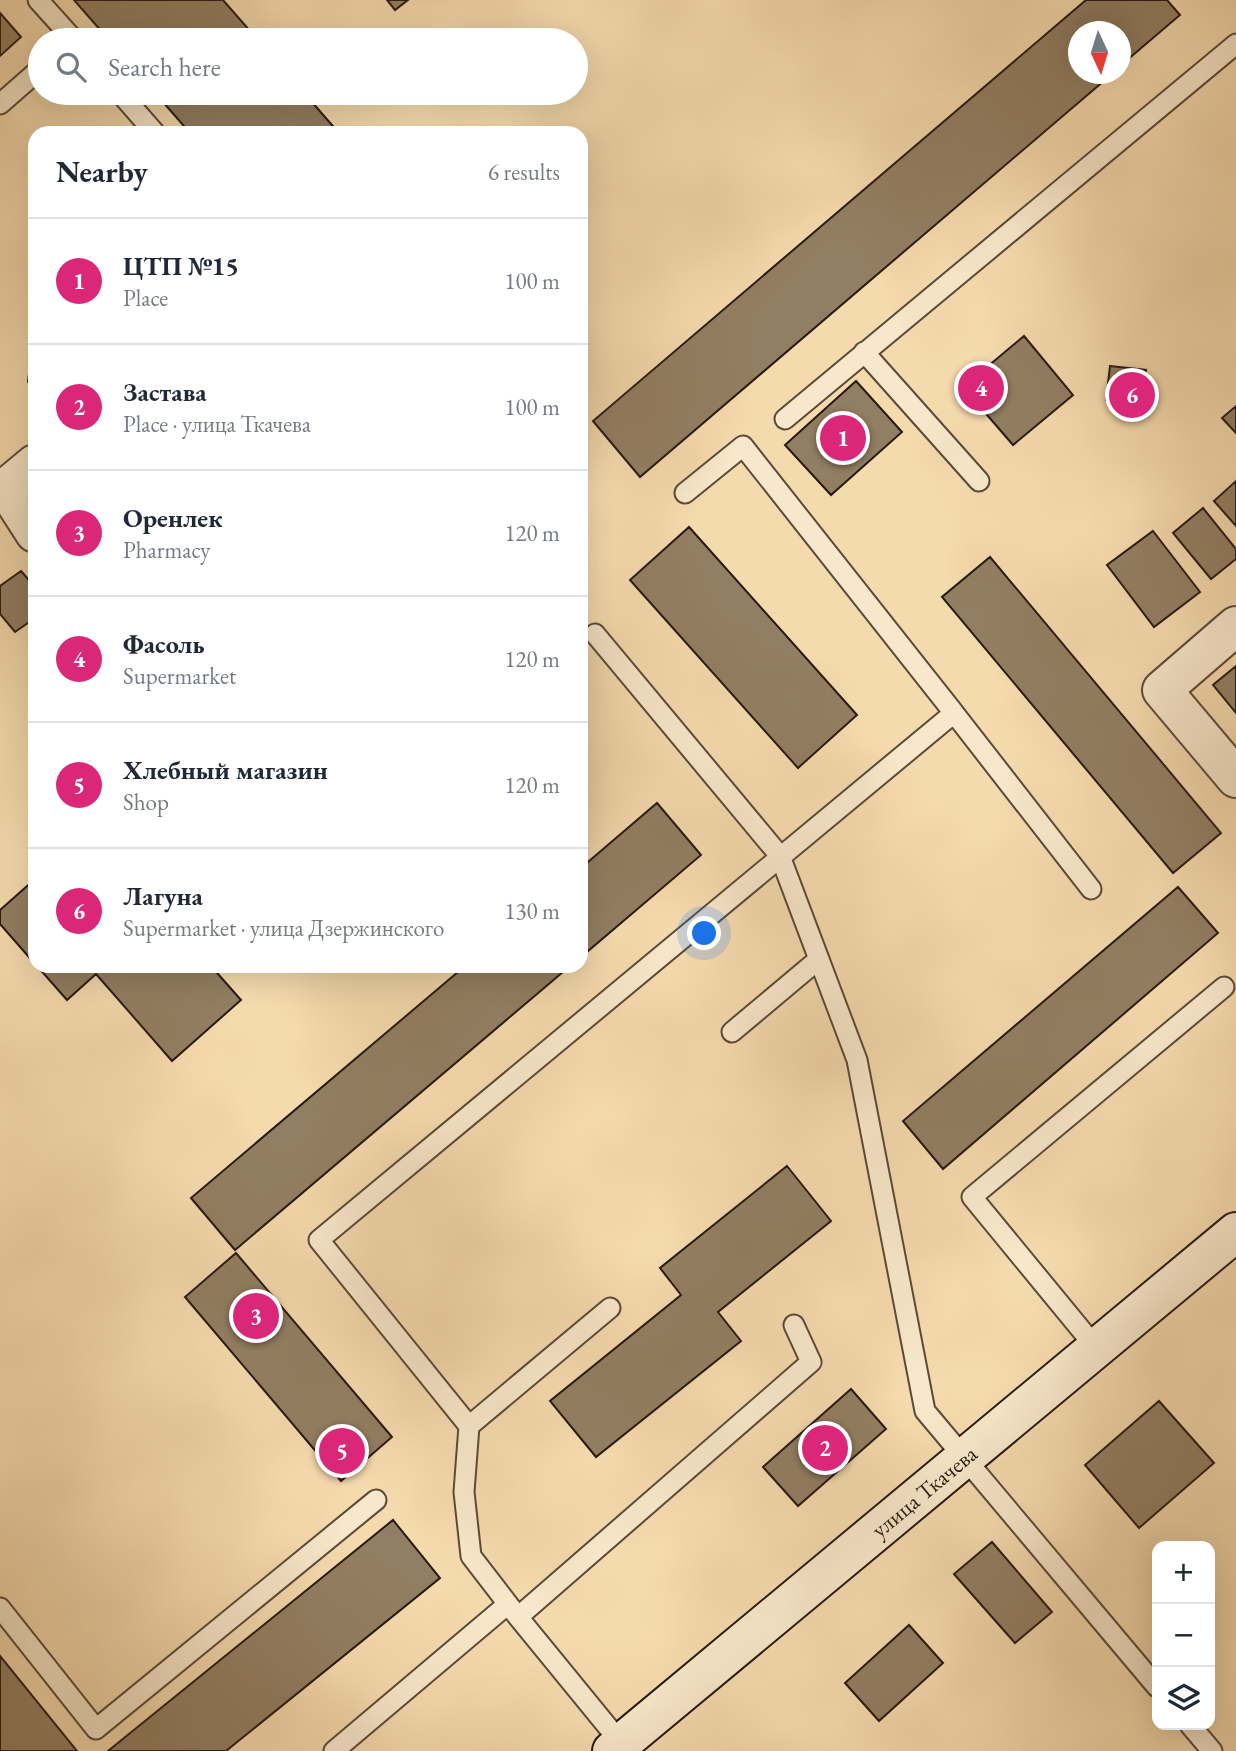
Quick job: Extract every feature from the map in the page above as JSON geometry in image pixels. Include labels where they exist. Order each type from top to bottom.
[{"type":"street","points":[[28,470],[3,491],[28,524]]},
{"type":"street","points":[[1236,626],[1162,690],[1236,778]]},
{"type":"street","name":"улица Ткачева","points":[[616,1747],[965,1460],[1236,1232]]},
{"type":"lane","points":[[38,0],[63,28]]},
{"type":"lane","points":[[785,419],[1236,44]]},
{"type":"lane","points":[[0,104],[28,80]]},
{"type":"lane","points":[[130,105],[149,126]]},
{"type":"lane","points":[[864,352],[979,481]]},
{"type":"lane","points":[[685,493],[743,446],[1091,889]]},
{"type":"lane","points":[[595,634],[780,856],[857,1060],[925,1411],[1152,1681]]},
{"type":"lane","points":[[616,1747],[471,1556],[464,1492],[469,1426],[319,1240],[954,713]]},
{"type":"lane","points":[[732,1032],[819,959]]},
{"type":"lane","points":[[1097,1349],[972,1197],[1224,987]]},
{"type":"lane","points":[[469,1426],[610,1308]]},
{"type":"lane","points":[[334,1751],[513,1610],[811,1362],[794,1325]]},
{"type":"lane","points":[[0,1608],[96,1729],[376,1500]]},
{"type":"lane","points":[[1194,1730],[1212,1751]]},
{"type":"building","points":[[74,0],[223,0],[248,28],[98,28]]},
{"type":"building","points":[[387,0],[408,0],[395,10]]},
{"type":"building","points":[[1086,0],[1167,0],[1180,15],[1131,57],[1131,21],[1068,21],[1068,84],[1100,84],[640,477],[593,421]]},
{"type":"building","points":[[0,13],[21,37],[0,56]]},
{"type":"building","points":[[166,105],[314,105],[333,126],[184,126]]},
{"type":"building","points":[[1024,336],[1073,395],[1013,445],[963,387]]},
{"type":"building","points":[[1110,366],[1146,370],[1141,405],[1106,400]]},
{"type":"building","points":[[856,381],[902,432],[831,495],[785,445]]},
{"type":"building","points":[[1236,406],[1236,433],[1222,418]]},
{"type":"building","points":[[1236,481],[1236,526],[1214,501]]},
{"type":"building","points":[[1203,508],[1236,549],[1236,559],[1211,579],[1173,533]]},
{"type":"building","points":[[689,527],[857,715],[798,768],[630,580]]},
{"type":"building","points":[[1153,531],[1200,592],[1154,627],[1107,565]]},
{"type":"building","points":[[990,557],[1221,833],[1173,873],[942,597]]},
{"type":"building","points":[[21,571],[28,579],[28,623],[15,632],[0,614],[0,586]]},
{"type":"building","points":[[1236,666],[1236,713],[1213,685]]},
{"type":"building","points":[[657,803],[701,855],[588,951],[588,862]]},
{"type":"building","points":[[28,885],[28,956],[0,924],[0,910]]},
{"type":"building","points":[[1178,887],[1218,933],[943,1169],[903,1121]]},
{"type":"building","points":[[43,973],[217,973],[241,1000],[172,1061],[96,974],[67,1000]]},
{"type":"building","points":[[457,973],[562,973],[235,1250],[191,1198]]},
{"type":"building","points":[[787,1166],[831,1221],[718,1312],[741,1341],[596,1457],[550,1401],[681,1295],[660,1268]]},
{"type":"building","points":[[236,1253],[392,1437],[341,1481],[185,1297]]},
{"type":"building","points":[[851,1389],[886,1429],[798,1506],[763,1467]]},
{"type":"building","points":[[1159,1401],[1214,1463],[1139,1528],[1085,1465]]},
{"type":"building","points":[[393,1520],[440,1578],[226,1751],[108,1751]]},
{"type":"building","points":[[992,1542],[1052,1612],[1015,1643],[954,1574]]},
{"type":"building","points":[[909,1625],[943,1663],[879,1721],[845,1683]]},
{"type":"building","points":[[0,1656],[77,1751],[0,1751]]},
{"type":"place","name":"Фасоль","points":[[981,388]]},
{"type":"place","name":"Лагуна","points":[[1132,395]]},
{"type":"place","name":"ЦТП №15","points":[[843,438]]},
{"type":"place","name":"Оренлек","points":[[256,1316]]},
{"type":"place","name":"Застава","points":[[825,1448]]},
{"type":"place","name":"Хлебный магазин","points":[[342,1451]]}]
